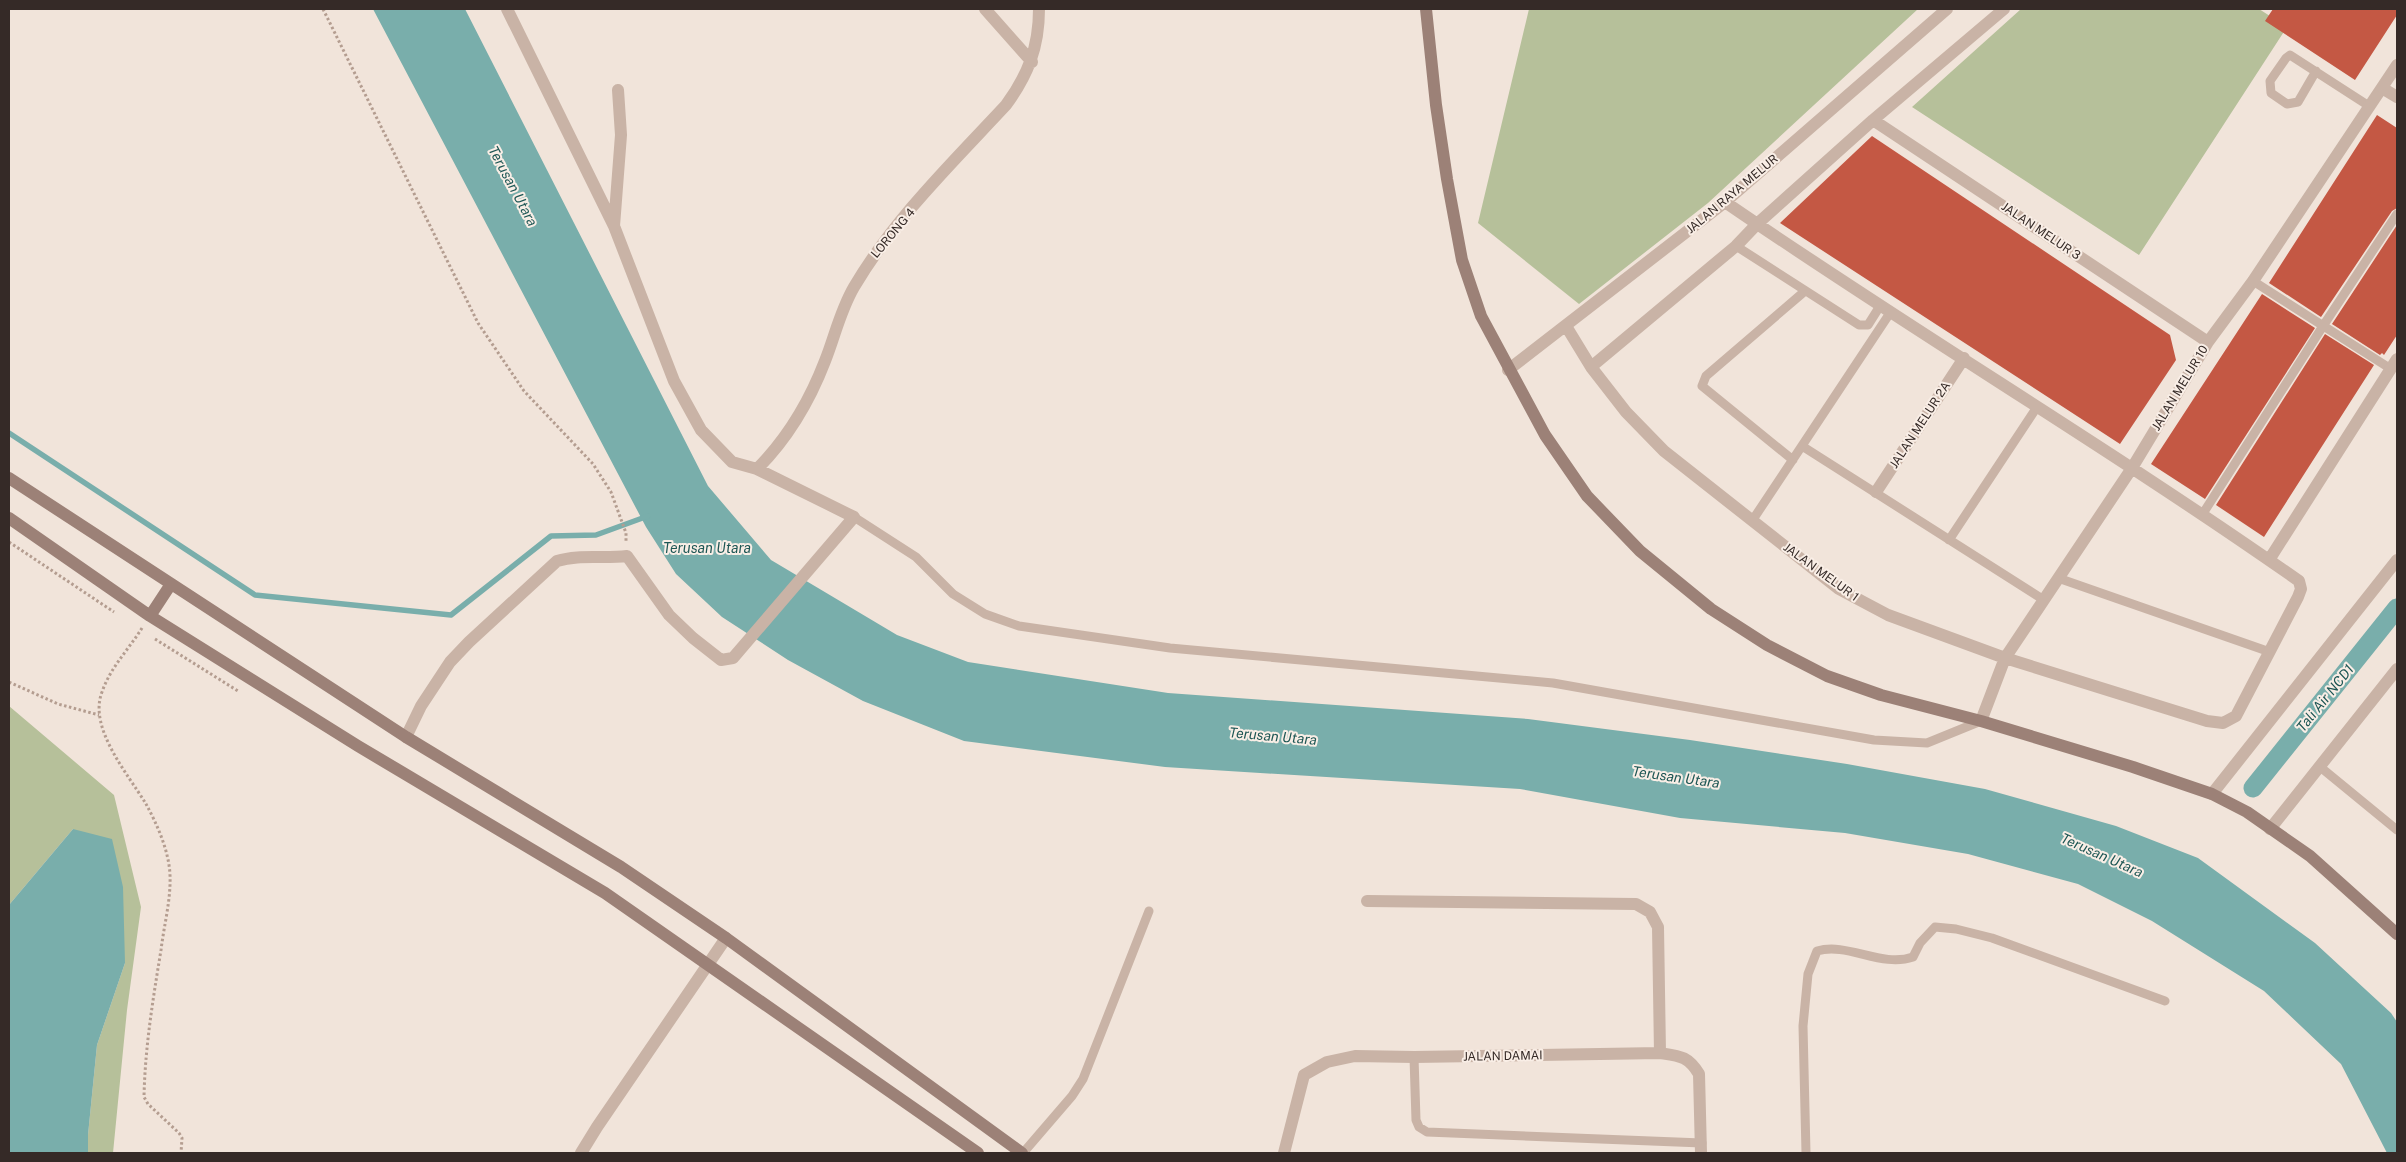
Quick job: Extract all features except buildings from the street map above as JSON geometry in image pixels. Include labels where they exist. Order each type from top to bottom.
[{"type":"street","points":[[406,738],[422,706],[450,662],[557,561],[570,557],[600,558],[627,556],[669,615],[721,660],[733,658],[851,521],[757,469],[732,462],[701,430],[674,381],[614,226],[506,9]]},
{"type":"street","points":[[985,9],[1032,62]]},
{"type":"street","name":"LORONG 4","points":[[757,469],[786,435],[811,392],[825,360],[839,317],[876,250],[1006,105],[1021,85],[1032,62],[1039,9]]},
{"type":"street","points":[[1426,9],[1436,105],[1462,260],[1481,316],[1508,370],[1545,435],[1587,496],[1640,551],[1711,609],[1767,645],[1827,676],[1882,695],[1981,721],[2133,767],[2212,794],[2247,812],[2310,856],[2397,934]]},
{"type":"street","name":"JALAN RAYA MELUR","points":[[1508,370],[1725,202],[1947,9]]},
{"type":"street","points":[[1591,366],[1736,246],[1757,224],[1873,120],[2004,9]]},
{"type":"street","name":"JALAN MELUR 10","points":[[1981,721],[2005,658],[2132,468],[2208,342],[2253,281],[2397,65]]},
{"type":"street","points":[[2382,88],[2397,97]]},
{"type":"street","points":[[614,226],[621,135],[618,90]]},
{"type":"street","name":"JALAN MELUR 3","points":[[1873,120],[2208,342]]},
{"type":"street","points":[[1725,202],[1885,309],[1964,358],[2132,468],[2299,581],[2301,589],[2270,652]]},
{"type":"street","name":"JALAN MELUR 1","points":[[1566,326],[1591,366],[1626,412],[1664,451],[1840,589],[1888,615],[2005,658],[2207,721],[2223,723],[2236,716],[2270,652]]},
{"type":"street","name":"JALAN MELUR 2A","points":[[1876,492],[1964,358]]},
{"type":"street","points":[[2269,560],[2394,364]]},
{"type":"street","points":[[9,478],[406,738],[621,866],[726,938],[1022,1153]]},
{"type":"street","points":[[9,518],[150,616],[358,746],[605,893],[978,1153]]},
{"type":"street","points":[[2212,794],[2397,560]]},
{"type":"street","points":[[150,616],[171,584]]},
{"type":"street","points":[[2270,828],[2397,669]]},
{"type":"street","points":[[1367,901],[1636,904],[1650,912],[1658,928],[1660,1053]]},
{"type":"street","points":[[581,1153],[726,938]]},
{"type":"street","name":"JALAN DAMAI","points":[[1284,1153],[1304,1075],[1328,1062],[1355,1056],[1414,1057],[1660,1053],[1682,1057],[1692,1062],[1699,1074],[1702,1148]]},
{"type":"lane","points":[[2316,71],[2298,102],[2287,104],[2271,93],[2270,81],[2288,56],[2316,71],[2369,106]]},
{"type":"lane","points":[[2202,515],[2397,214]]},
{"type":"lane","points":[[1736,246],[1863,326],[1885,309]]},
{"type":"lane","points":[[2253,281],[2323,326],[2394,364]]},
{"type":"lane","points":[[1794,460],[1702,386],[1706,376],[1805,291]]},
{"type":"lane","points":[[1752,521],[1794,460],[1885,309]]},
{"type":"lane","points":[[1949,540],[2038,407]]},
{"type":"lane","points":[[1802,446],[2044,600]]},
{"type":"lane","points":[[851,521],[916,557],[953,594],[984,614],[1019,626],[1170,648],[1553,683],[1874,740],[1927,743],[1981,721]]},
{"type":"lane","points":[[2058,578],[2270,652]]},
{"type":"lane","points":[[2319,766],[2397,830]]},
{"type":"lane","points":[[1022,1153],[1072,1096],[1082,1079],[1150,911]]},
{"type":"lane","points":[[1806,1153],[1804,1026],[1808,974],[1817,951],[1830,947],[1901,961],[1913,957],[1920,943],[1935,928],[1956,929],[1992,938],[2165,1001]]},
{"type":"lane","points":[[1414,1057],[1416,1120],[1419,1127],[1427,1132],[1702,1148]]},
{"type":"path","points":[[323,9],[478,323],[524,391],[593,464],[611,492],[626,533]]},
{"type":"path","points":[[150,616],[107,680],[99,701],[99,715],[101,728],[119,762],[147,806],[168,857],[170,890],[150,1019],[144,1097],[148,1104],[179,1133],[182,1153]]},
{"type":"path","points":[[9,682],[58,704],[99,715]]},
{"type":"green space","points":[[1529,9],[1918,9],[1708,203],[1579,304],[1478,223]]},
{"type":"green space","points":[[2021,9],[2259,9],[2287,27],[2139,255],[1912,107]]},
{"type":"green space","points":[[9,706],[114,795],[141,907],[127,1010],[113,1153],[88,1153],[88,1135],[97,1045],[125,963],[73,829],[9,905]]},
{"type":"water","name":"Terusan Utara","points":[[373,9],[465,9],[708,486],[771,560],[897,635],[968,662],[1168,693],[1528,719],[1690,740],[1847,764],[1985,789],[2116,826],[2198,858],[2315,943],[2391,1013],[2397,1022],[2397,1153],[2387,1153],[2341,1064],[2264,991],[2152,921],[2078,884],[1968,854],[1845,833],[1680,818],[1520,789],[1165,767],[964,741],[863,701],[788,660],[722,617],[676,574],[646,527]]},
{"type":"water","points":[[73,829],[112,839],[123,887],[125,963],[97,1045],[88,1153],[9,1153],[9,905]]},
{"type":"waterway","points":[[9,433],[255,595],[451,615],[551,536],[596,535],[648,516]]},
{"type":"waterway","name":"Tali Air NCD1","points":[[2253,788],[2397,608]]}]
